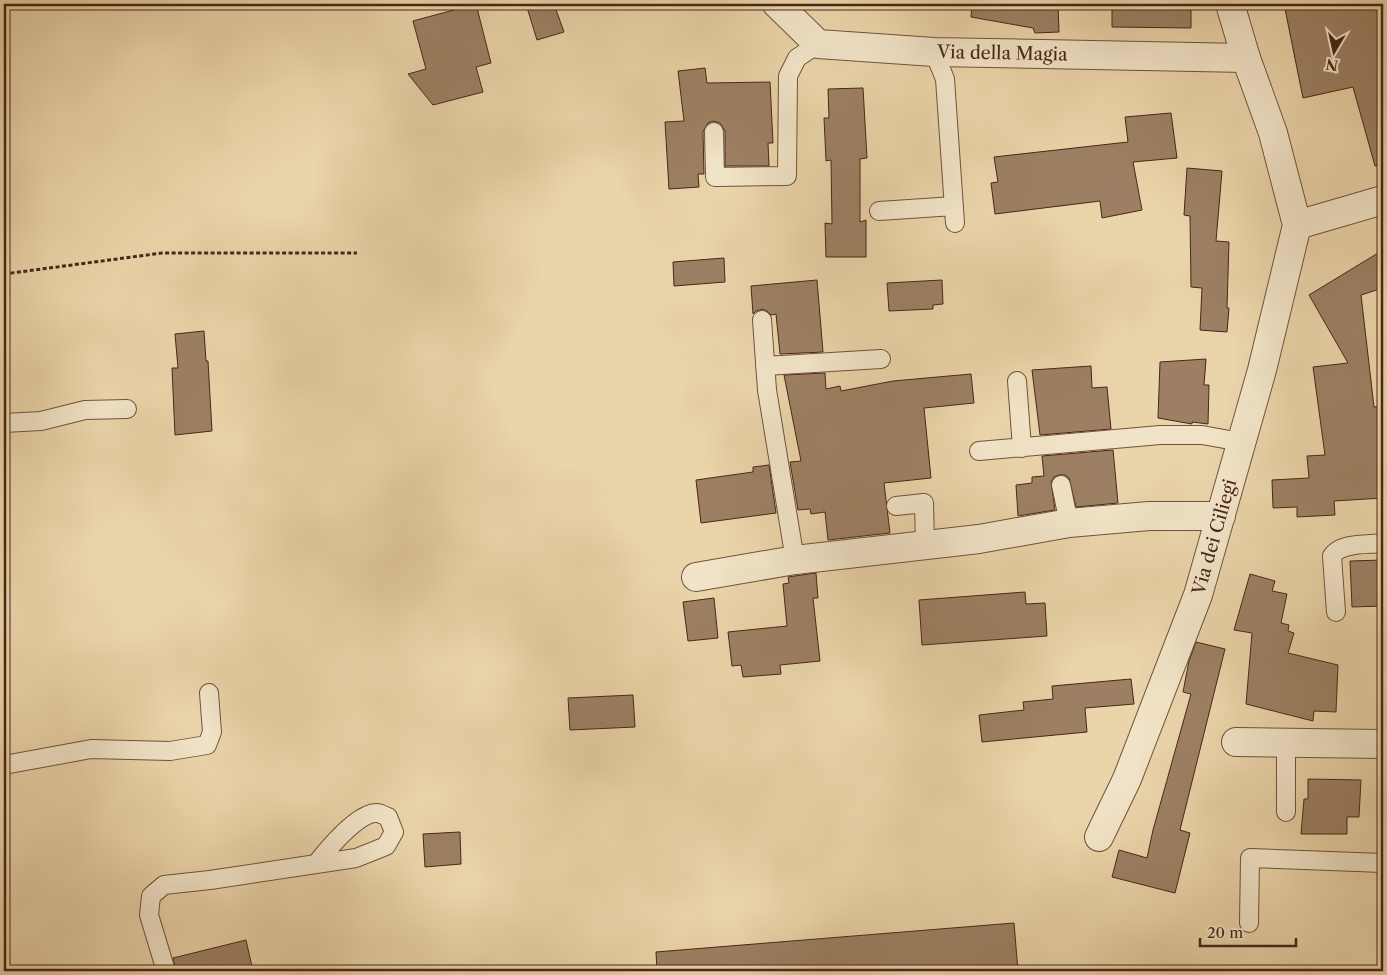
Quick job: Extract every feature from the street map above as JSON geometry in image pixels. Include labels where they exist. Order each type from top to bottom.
[{"type":"street","points":[[777,4],[818,44]]},
{"type":"street","points":[[1230,4],[1246,58],[1273,133],[1297,226],[1383,200]]},
{"type":"street","name":"Via della Magia","points":[[818,44],[934,52],[1246,58]]},
{"type":"street","name":"Via dei Ciliegi","points":[[1099,837],[1127,779],[1195,604],[1262,370],[1297,226]]},
{"type":"street","points":[[696,577],[795,560],[979,539],[1069,523],[1149,516],[1221,516]]},
{"type":"street","points":[[1236,742],[1383,744]]},
{"type":"lane","points":[[714,132],[715,177],[787,176],[788,76],[797,58],[818,44]]},
{"type":"lane","points":[[879,211],[955,215],[945,79],[934,52]]},
{"type":"lane","points":[[762,320],[767,390],[795,560]]},
{"type":"lane","points":[[765,366],[881,359]]},
{"type":"lane","points":[[1017,381],[1022,448]]},
{"type":"lane","points":[[4,423],[41,421],[85,410],[127,409]]},
{"type":"lane","points":[[979,452],[1160,435],[1202,435],[1241,442]]},
{"type":"lane","points":[[1061,485],[1069,523]]},
{"type":"lane","points":[[896,506],[924,503],[924,546]]},
{"type":"lane","points":[[1336,612],[1332,556],[1336,550],[1343,547],[1383,543]]},
{"type":"lane","points":[[4,765],[91,749],[170,751],[207,745],[212,732],[209,693]]},
{"type":"lane","points":[[1286,743],[1286,812]]},
{"type":"lane","points":[[1250,923],[1250,858],[1383,863]]},
{"type":"lane","points":[[166,971],[149,915],[150,896],[164,885],[316,864]]},
{"type":"path","points":[[4,274],[162,253],[357,253]]},
{"type":"building","points":[[476,4],[491,63],[476,67],[483,92],[433,105],[408,74],[426,69],[413,21]]},
{"type":"building","points":[[526,4],[554,4],[564,32],[537,40]]},
{"type":"building","points":[[972,4],[1058,4],[1059,32],[1035,33],[1033,28],[971,17]]},
{"type":"building","points":[[1112,4],[1191,4],[1191,28],[1112,27]]},
{"type":"building","points":[[1284,4],[1383,4],[1383,165],[1375,166],[1353,87],[1303,98]]},
{"type":"building","points":[[705,68],[707,83],[770,82],[773,143],[768,143],[769,166],[725,166],[725,131],[720,123],[713,121],[708,123],[703,132],[704,174],[698,174],[699,187],[669,189],[665,122],[684,121],[678,71]]},
{"type":"building","points":[[863,88],[867,158],[860,159],[860,222],[866,220],[866,257],[826,257],[825,223],[832,224],[831,160],[826,161],[824,118],[829,118],[828,89]]},
{"type":"building","points":[[1171,113],[1177,158],[1133,162],[1142,210],[1102,218],[1100,201],[995,214],[991,183],[998,182],[994,157],[1128,142],[1125,117]]},
{"type":"building","points":[[1187,168],[1222,171],[1216,241],[1229,242],[1227,332],[1200,330],[1202,288],[1191,287],[1190,216],[1184,215]]},
{"type":"building","points":[[1383,250],[1383,288],[1361,295],[1374,407],[1383,406],[1383,498],[1334,501],[1335,515],[1297,517],[1297,507],[1273,508],[1272,480],[1309,478],[1307,456],[1325,455],[1313,367],[1348,363],[1309,295]]},
{"type":"building","points":[[724,258],[725,282],[674,286],[673,262]]},
{"type":"building","points":[[817,280],[823,352],[780,354],[776,314],[771,315],[762,309],[753,314],[751,286]]},
{"type":"building","points":[[942,280],[943,304],[933,305],[933,309],[889,311],[887,283]]},
{"type":"building","points":[[204,331],[206,361],[208,361],[212,431],[175,435],[172,368],[178,368],[175,334]]},
{"type":"building","points":[[1206,359],[1204,385],[1209,385],[1208,424],[1192,422],[1192,424],[1158,418],[1160,362]]},
{"type":"building","points":[[1091,366],[1092,388],[1107,387],[1111,429],[1040,435],[1032,370]]},
{"type":"building","points":[[825,373],[826,389],[840,386],[841,391],[893,381],[971,374],[974,403],[924,408],[931,478],[884,483],[890,533],[828,540],[825,512],[811,514],[810,509],[798,510],[790,462],[801,461],[784,375]]},
{"type":"building","points":[[1113,450],[1118,503],[1076,507],[1069,478],[1065,475],[1059,475],[1054,477],[1051,482],[1055,510],[1018,516],[1016,485],[1032,483],[1032,477],[1044,476],[1042,456]]},
{"type":"building","points":[[769,465],[776,513],[701,523],[696,480],[753,472],[753,467]]},
{"type":"building","points":[[1383,560],[1383,606],[1352,607],[1350,561]]},
{"type":"building","points":[[816,573],[818,598],[813,598],[820,661],[780,665],[781,674],[743,677],[741,665],[732,666],[728,632],[787,626],[783,584],[789,583],[788,577]]},
{"type":"building","points":[[1250,574],[1275,581],[1272,591],[1287,594],[1281,623],[1289,625],[1288,631],[1294,633],[1288,653],[1338,665],[1336,712],[1314,711],[1313,721],[1246,704],[1252,633],[1234,630]]},
{"type":"building","points":[[1025,592],[1026,604],[1045,603],[1047,636],[922,645],[919,600]]},
{"type":"building","points":[[714,598],[718,638],[688,641],[683,602]]},
{"type":"building","points":[[1196,642],[1225,649],[1180,830],[1190,833],[1175,893],[1112,877],[1119,850],[1147,858],[1191,694],[1183,692],[1189,661]]},
{"type":"building","points":[[1131,679],[1134,704],[1085,708],[1087,732],[982,742],[979,715],[1024,710],[1023,702],[1053,699],[1052,686]]},
{"type":"building","points":[[633,695],[635,727],[570,730],[568,698]]},
{"type":"building","points":[[1308,779],[1361,780],[1359,817],[1347,817],[1347,834],[1301,834],[1304,799],[1308,799]]},
{"type":"building","points":[[460,832],[461,864],[425,867],[423,834]]},
{"type":"building","points":[[1014,923],[1018,971],[657,971],[656,952]]},
{"type":"building","points":[[246,940],[253,971],[176,971],[173,958]]}]
